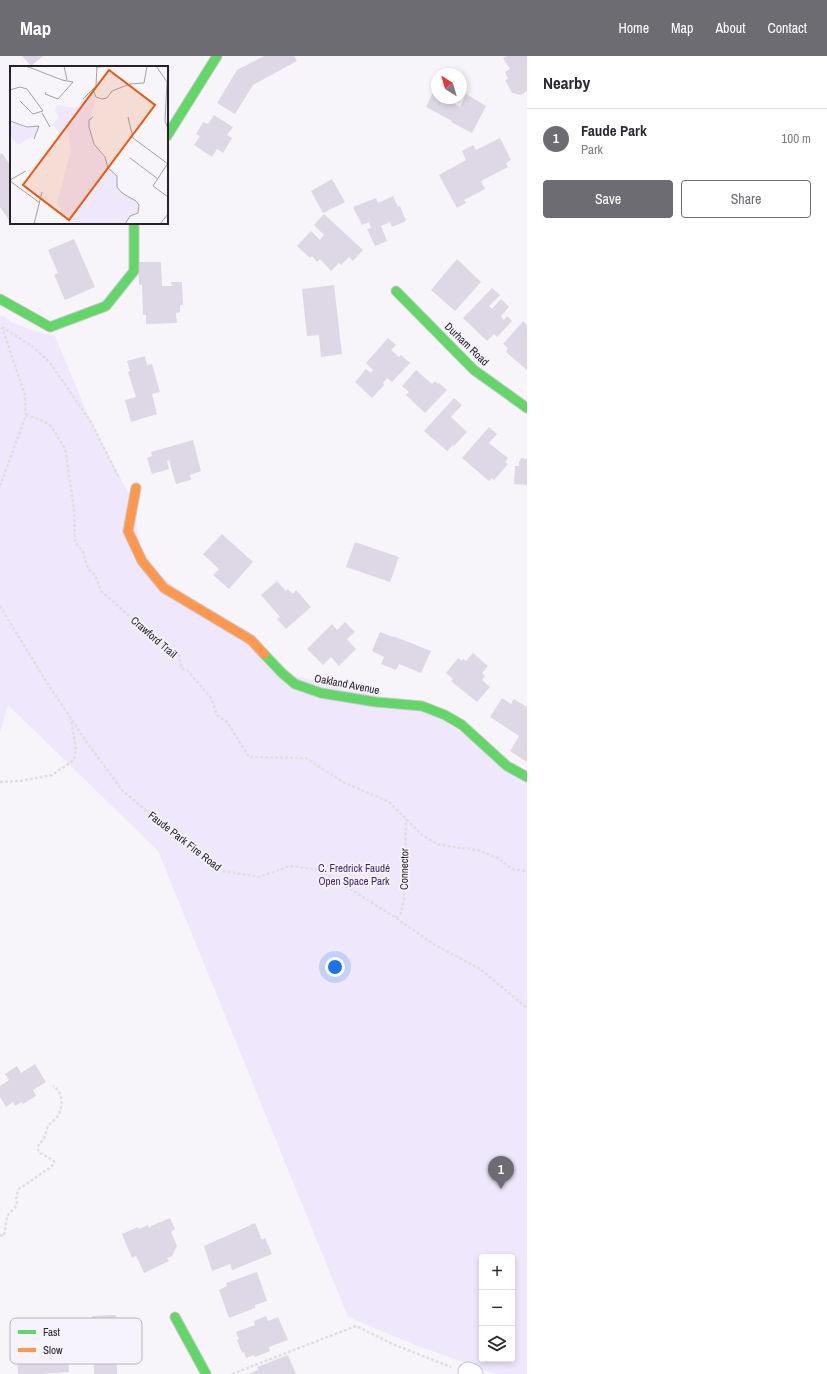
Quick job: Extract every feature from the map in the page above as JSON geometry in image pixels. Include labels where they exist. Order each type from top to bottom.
[{"type":"street","points":[[168,134],[217,56]]},
{"type":"street","points":[[0,299],[50,326],[106,306],[134,271],[134,224]]},
{"type":"street","name":"Durham Road","points":[[396,291],[474,370],[527,408]]},
{"type":"street","name":"Oakland Avenue","points":[[136,488],[128,531],[142,560],[164,588],[251,640],[282,673],[295,684],[321,693],[376,702],[422,706],[445,715],[462,725],[507,766],[527,776]]},
{"type":"street","points":[[175,1317],[206,1374]]},
{"type":"path","points":[[0,320],[25,395],[26,415],[0,486]]},
{"type":"path","points":[[2,327],[32,346],[50,363],[91,422],[116,472],[125,494],[134,502]]},
{"type":"path","name":"Crawford Trail","points":[[26,415],[52,427],[65,448],[74,509],[75,543],[83,551],[88,569],[95,575],[101,592],[178,656],[181,668],[187,670],[211,698],[217,716],[227,722],[249,757],[306,758],[343,782],[389,802],[422,834],[437,844],[478,850],[498,858],[512,869],[527,871]]},
{"type":"path","name":"Faude Park Fire Road","points":[[0,606],[70,717],[122,790],[172,833],[224,871],[259,877],[290,866],[320,870],[396,918],[435,945],[480,969],[527,1008]]},
{"type":"path","points":[[0,782],[20,781],[52,775],[74,760],[76,748],[70,717]]},
{"type":"path","name":"Connector","points":[[396,918],[401,913],[404,899],[406,818]]},
{"type":"path","points":[[0,1235],[4,1236],[7,1216],[17,1205],[16,1196],[19,1189],[51,1167],[54,1163],[54,1161],[40,1153],[37,1148],[39,1143],[44,1140],[49,1126],[59,1115],[62,1097],[57,1088],[53,1086]]},
{"type":"path","points":[[232,1374],[356,1326],[396,1345],[450,1367],[470,1373]]},
{"type":"green space","name":"C. Fredrick Faudé Open Space Park","points":[[0,315],[24,327],[55,336],[91,422],[133,502],[142,561],[282,673],[422,706],[527,777],[527,1374],[496,1374],[415,1345],[348,1317],[158,851],[8,705],[0,733]]},
{"type":"building","points":[[22,56],[43,56],[31,66]]},
{"type":"building","points":[[264,56],[294,56],[297,61],[253,85],[235,114],[217,103],[237,70]]},
{"type":"building","points":[[507,56],[527,56],[527,91],[521,95],[512,93],[505,80],[508,79],[505,72],[510,69],[503,58]]},
{"type":"building","points":[[467,95],[486,106],[472,133],[426,107],[431,96],[431,104],[455,104],[460,107],[461,104],[467,104]]},
{"type":"building","points":[[214,115],[233,127],[227,135],[232,138],[223,153],[217,149],[212,157],[194,145],[200,136],[196,134],[203,122],[208,124]]},
{"type":"building","points":[[500,138],[511,160],[506,163],[508,167],[481,181],[485,189],[464,200],[466,203],[457,208],[439,175],[466,160],[462,151],[473,145],[476,150]]},
{"type":"building","points":[[2,153],[10,165],[10,222],[0,207],[0,154]]},
{"type":"building","points":[[332,179],[345,202],[323,213],[311,191]]},
{"type":"building","points":[[393,196],[398,207],[400,206],[406,221],[392,227],[390,222],[381,226],[387,241],[375,246],[367,229],[371,228],[369,222],[362,225],[353,207],[376,198],[378,203]]},
{"type":"building","points":[[324,214],[363,250],[353,261],[349,257],[341,265],[339,263],[331,271],[320,259],[317,262],[312,256],[310,258],[297,246],[311,231],[320,240],[324,235],[314,225]]},
{"type":"building","points":[[74,239],[95,287],[65,300],[54,275],[58,273],[48,250]]},
{"type":"building","points":[[457,259],[481,282],[455,311],[431,290]]},
{"type":"building","points":[[138,262],[161,262],[162,286],[172,286],[171,282],[182,282],[183,305],[180,305],[180,312],[176,313],[177,323],[146,324],[146,315],[143,315],[142,285],[139,285]]},
{"type":"building","points":[[334,285],[342,354],[321,357],[319,335],[307,336],[302,289]]},
{"type":"building","points":[[492,288],[500,295],[489,306],[492,309],[501,299],[509,307],[501,316],[504,320],[507,316],[512,321],[497,337],[494,334],[487,341],[463,318]]},
{"type":"building","points":[[523,321],[527,325],[527,370],[506,352],[508,348],[503,344]]},
{"type":"building","points":[[388,338],[396,345],[391,350],[399,357],[401,355],[410,363],[392,382],[387,378],[383,383],[384,385],[372,398],[355,382],[366,369],[371,373],[373,370],[366,363]]},
{"type":"building","points":[[145,356],[147,365],[152,364],[160,392],[152,394],[157,414],[131,422],[125,400],[136,397],[128,372],[130,371],[127,361]]},
{"type":"building","points":[[416,370],[432,384],[435,381],[447,390],[425,413],[406,395],[409,392],[402,386]]},
{"type":"building","points":[[454,398],[462,405],[451,417],[467,432],[447,451],[424,431]]},
{"type":"building","points":[[489,427],[497,434],[489,443],[508,458],[505,462],[508,464],[494,480],[492,478],[489,481],[462,458]]},
{"type":"building","points":[[193,440],[201,471],[190,475],[191,480],[176,484],[169,460],[167,461],[169,469],[152,474],[147,458],[152,456],[151,452]]},
{"type":"building","points":[[521,458],[527,459],[527,485],[514,484],[515,466],[519,466],[519,461]]},
{"type":"building","points":[[222,534],[253,562],[229,589],[213,575],[219,569],[203,554]]},
{"type":"building","points":[[355,542],[399,557],[390,582],[346,567]]},
{"type":"building","points":[[277,581],[286,591],[288,589],[293,594],[296,590],[311,607],[286,629],[277,619],[280,617],[261,595]]},
{"type":"building","points":[[345,622],[355,632],[347,639],[356,649],[339,666],[331,657],[323,665],[307,649],[332,624],[337,630]]},
{"type":"building","points":[[380,632],[431,651],[421,673],[399,664],[396,670],[381,664],[384,657],[372,651]]},
{"type":"building","points":[[473,653],[488,666],[482,673],[485,676],[482,680],[490,687],[477,702],[451,681],[453,679],[446,673],[458,658],[462,661],[463,659],[466,661]]},
{"type":"building","points":[[502,698],[511,704],[514,699],[527,707],[527,762],[510,751],[519,736],[490,717]]},
{"type":"building","points":[[35,1064],[46,1082],[33,1090],[36,1096],[23,1104],[22,1102],[15,1106],[13,1102],[6,1107],[0,1097],[0,1086],[9,1080],[5,1074],[17,1066],[21,1073]]},
{"type":"building","points":[[170,1218],[175,1229],[171,1232],[177,1246],[172,1256],[167,1258],[169,1261],[144,1273],[136,1256],[132,1258],[122,1234],[138,1227],[139,1229],[148,1225],[149,1228]]},
{"type":"building","points":[[255,1223],[262,1240],[265,1238],[272,1254],[232,1270],[230,1264],[212,1271],[204,1246]]},
{"type":"building","points":[[257,1272],[267,1301],[255,1305],[255,1308],[229,1318],[219,1290],[227,1286],[226,1283]]},
{"type":"building","points":[[116,1315],[116,1318],[92,1318],[92,1316]]},
{"type":"building","points":[[266,1316],[268,1321],[278,1317],[288,1340],[269,1347],[270,1351],[255,1357],[254,1355],[246,1358],[244,1352],[242,1353],[237,1340],[239,1339],[236,1332],[255,1325],[254,1321]]},
{"type":"building","points":[[288,1355],[296,1374],[248,1374],[258,1370],[257,1367]]},
{"type":"building","points":[[17,1364],[69,1364],[69,1372],[18,1374]]},
{"type":"building","points":[[94,1364],[117,1364],[117,1374],[94,1374]]},
{"type":"traffic: fast","points":[[168,134],[217,56]]},
{"type":"traffic: fast","points":[[0,299],[50,327],[106,306],[134,271],[134,224]]},
{"type":"traffic: fast","points":[[396,291],[474,370],[527,408]]},
{"type":"traffic: fast","points":[[264,654],[295,684],[321,693],[376,702],[422,706],[445,715],[462,725],[507,766],[527,777]]},
{"type":"traffic: fast","points":[[175,1317],[206,1374]]},
{"type":"traffic: slow","points":[[136,488],[128,531],[142,561],[164,588],[251,640],[264,654]]},
{"type":"place","name":"Faude Park","points":[[501,1189]]}]
